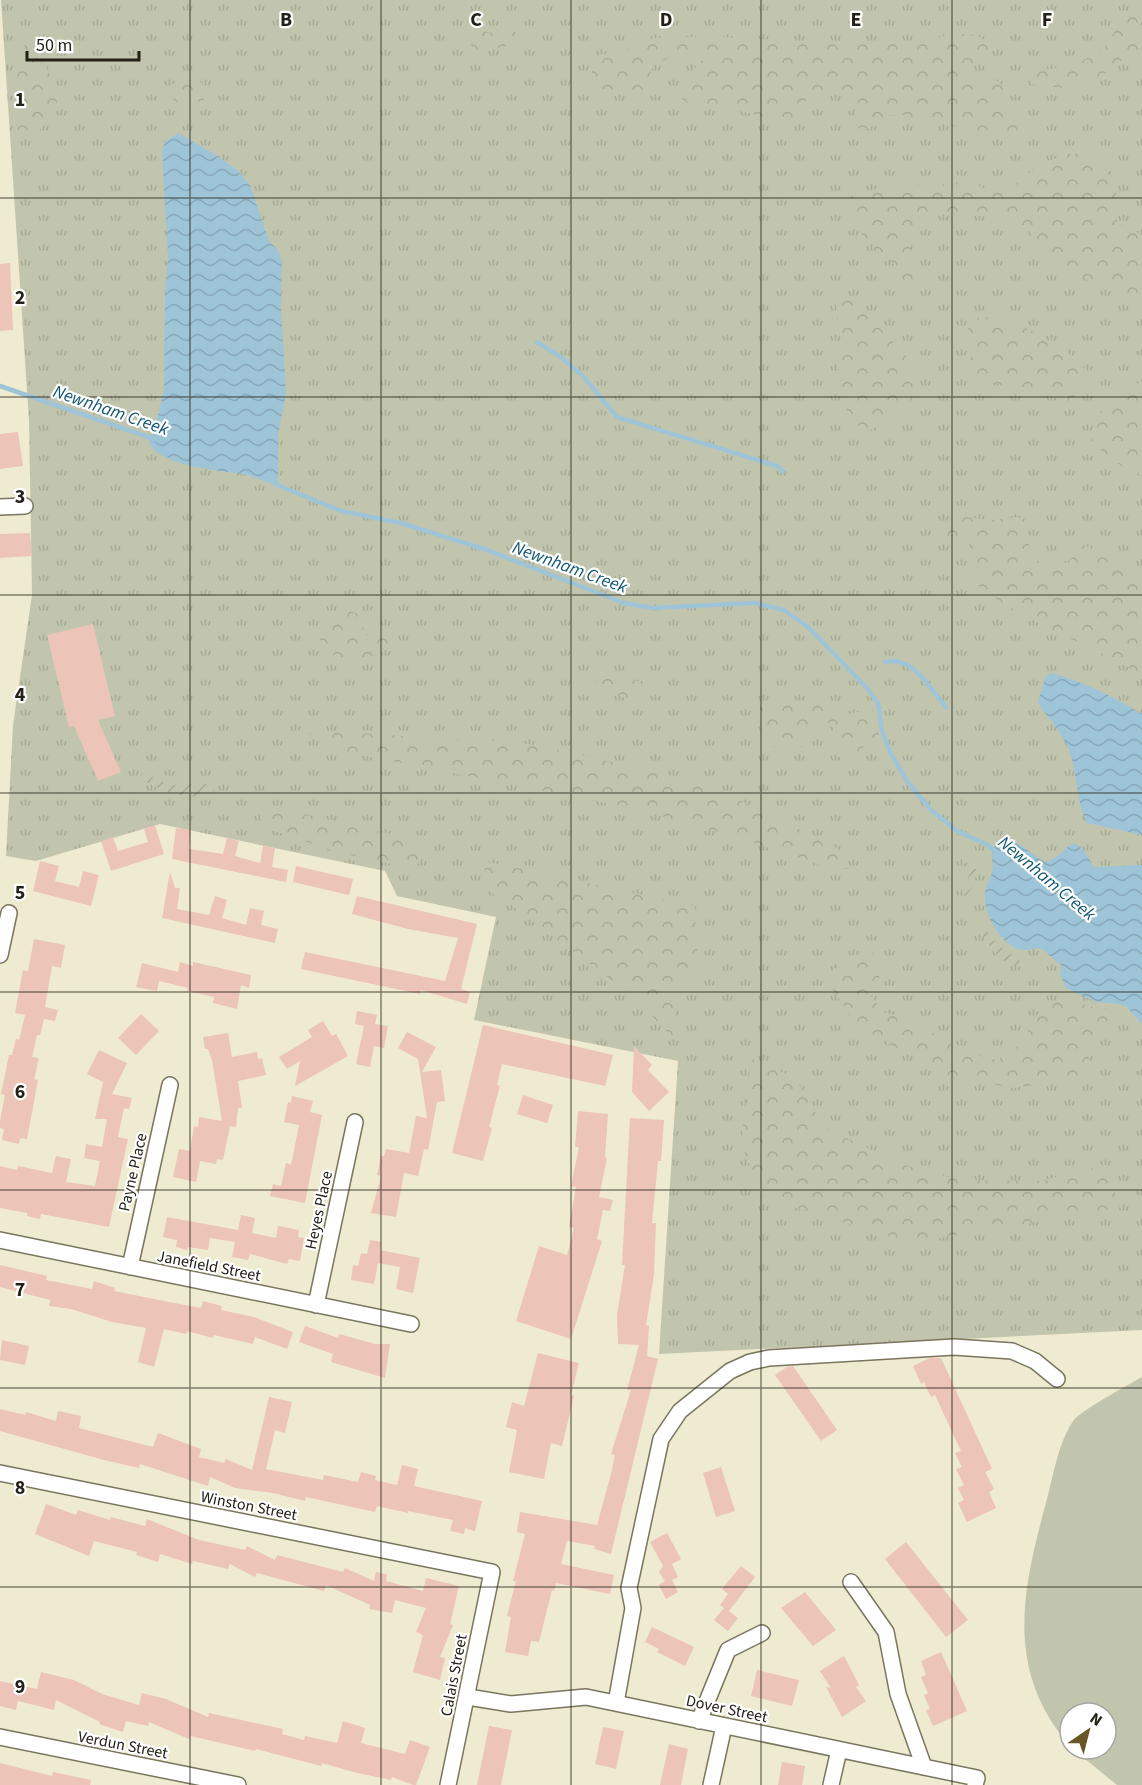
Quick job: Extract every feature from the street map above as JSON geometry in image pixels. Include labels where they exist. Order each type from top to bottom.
[{"type":"street","points":[[0,507],[25,507]]},
{"type":"street","points":[[0,955],[9,913]]},
{"type":"street","name":"Payne Place","points":[[130,1267],[170,1085]]},
{"type":"street","name":"Heyes Place","points":[[316,1305],[355,1122]]},
{"type":"street","name":"Janefield Street","points":[[0,1240],[411,1324]]},
{"type":"street","points":[[616,1703],[633,1608],[628,1588],[661,1439],[680,1411],[730,1371],[750,1362],[769,1358],[954,1347],[1012,1351],[1035,1361],[1057,1379]]},
{"type":"street","name":"Winston Street","points":[[0,1473],[492,1572]]},
{"type":"street","name":"Calais Street","points":[[448,1785],[492,1572]]},
{"type":"street","points":[[851,1582],[886,1632],[898,1694],[924,1767]]},
{"type":"street","points":[[699,1721],[728,1650],[762,1633]]},
{"type":"street","name":"Dover Street","points":[[468,1697],[511,1704],[586,1697],[924,1767],[976,1782]]},
{"type":"street","points":[[711,1785],[724,1726]]},
{"type":"street","name":"Verdun Street","points":[[0,1737],[238,1785]]},
{"type":"street","points":[[831,1785],[838,1750]]},
{"type":"green space","points":[[1,0],[1142,0],[1142,1330],[659,1354],[678,1061],[474,1020],[496,917],[397,896],[385,871],[160,824],[36,861],[6,856],[13,725],[32,595],[29,420]]},
{"type":"green space","points":[[1136,0],[1142,0],[1142,21],[1134,38],[1142,46],[1142,80],[1136,68],[1122,60],[1099,78],[1080,86],[1059,88],[1030,84],[1031,73],[1038,69],[1051,69],[1082,61],[1102,51]]},
{"type":"green space","points":[[470,27],[492,33],[515,32],[520,36],[518,43],[481,52],[472,47],[466,32]]},
{"type":"green space","points":[[953,34],[980,37],[988,44],[991,50],[963,71],[969,82],[997,81],[1005,87],[1001,109],[1027,127],[1020,135],[981,132],[904,115],[887,115],[863,133],[853,123],[859,103],[840,95],[812,92],[800,109],[795,124],[735,110],[695,109],[677,95],[681,83],[704,58],[672,56],[653,66],[647,82],[650,91],[636,97],[595,87],[592,71],[601,54],[620,52],[648,39],[721,37],[821,43],[888,44],[921,41]]},
{"type":"green space","points":[[25,45],[48,71],[53,80],[57,101],[54,111],[44,125],[34,134],[24,137],[15,126],[13,62],[16,53]]},
{"type":"green space","points":[[196,79],[202,83],[204,102],[190,101],[180,105],[171,97],[166,88],[180,80]]},
{"type":"green space","points":[[1069,154],[1093,154],[1114,185],[1117,222],[1142,235],[1142,304],[1073,273],[1041,247],[1027,229],[990,217],[941,213],[924,220],[915,229],[911,243],[911,256],[918,275],[908,284],[893,263],[857,230],[844,198],[908,183],[942,186],[968,181],[983,188],[999,189],[1018,183],[1039,164]]},
{"type":"green space","points":[[843,289],[916,367],[912,394],[904,410],[890,421],[866,432],[849,419],[838,377],[841,339],[836,312],[837,299]]},
{"type":"green space","points":[[998,316],[1047,339],[1080,363],[1088,373],[1072,402],[972,378],[970,337],[966,319]]},
{"type":"green space","points":[[1142,381],[1142,475],[1124,468],[1091,443],[1102,412],[1114,399]]},
{"type":"green space","points":[[951,516],[994,520],[1017,517],[1029,520],[1026,539],[1038,562],[1056,569],[1071,559],[1073,541],[1093,549],[1142,580],[1142,675],[1014,610],[975,583],[968,537],[947,537],[942,527]]},
{"type":"green space","points":[[341,608],[358,614],[363,624],[364,635],[387,632],[395,636],[389,648],[354,665],[332,654],[320,640],[320,633],[322,625]]},
{"type":"green space","points":[[609,676],[645,682],[649,692],[638,698],[630,698],[593,687],[594,683]]},
{"type":"green space","points":[[769,699],[825,702],[850,714],[862,711],[871,704],[881,744],[865,746],[850,757],[839,757],[833,729],[818,718],[810,725],[808,745],[796,748],[777,748],[765,739],[759,722],[758,709]]},
{"type":"green space","points":[[307,732],[384,734],[437,740],[513,741],[714,787],[772,817],[830,843],[849,858],[847,869],[822,866],[743,839],[632,808],[335,750]]},
{"type":"green space","points":[[142,773],[170,785],[213,784],[215,790],[207,795],[198,796],[176,794],[155,787],[139,778]]},
{"type":"green space","points":[[266,805],[420,841],[424,855],[414,869],[337,852],[263,825],[260,816]]},
{"type":"green space","points":[[484,861],[695,906],[698,968],[672,997],[679,1037],[676,1041],[633,996],[503,899],[485,889]]},
{"type":"green space","points":[[965,861],[977,870],[974,884],[966,896],[960,889],[967,882],[969,874],[963,865]]},
{"type":"green space","points":[[984,927],[997,944],[1024,964],[1022,967],[1008,963],[996,954],[979,929]]},
{"type":"green space","points":[[876,953],[892,960],[880,975],[871,996],[883,1012],[914,1020],[960,1051],[998,1060],[1020,1045],[1039,1012],[1058,999],[1110,1011],[1111,1016],[1091,1041],[1087,1072],[1067,1081],[1012,1088],[946,1075],[858,1026],[831,987],[828,974],[854,955]]},
{"type":"green space","points":[[751,1058],[795,1078],[824,1127],[901,1164],[959,1180],[1039,1181],[1106,1165],[1120,1208],[911,1243],[763,1198],[741,1144]]},
{"type":"green space","points":[[1142,1377],[1142,1785],[1117,1785],[1088,1761],[1118,1761],[1118,1701],[1058,1701],[1058,1729],[1049,1717],[1035,1687],[1027,1657],[1024,1627],[1031,1564],[1064,1439],[1077,1417]]},
{"type":"water","points":[[178,133],[237,170],[250,185],[269,241],[277,249],[282,260],[281,307],[286,393],[278,435],[278,485],[247,475],[180,463],[157,452],[149,444],[154,429],[147,424],[156,424],[164,389],[165,293],[168,256],[162,152],[165,142]]},
{"type":"water","points":[[1051,673],[1098,690],[1142,714],[1142,835],[1087,823],[1081,808],[1069,750],[1063,737],[1038,702],[1045,678]]},
{"type":"water","points":[[1008,839],[1045,862],[1075,844],[1086,854],[1094,867],[1142,865],[1142,1024],[1127,1007],[1096,1002],[1066,988],[1060,975],[1062,966],[1041,948],[1020,950],[999,934],[990,919],[985,895],[993,867],[991,855],[997,840]]},
{"type":"building","points":[[10,263],[13,330],[0,331],[0,264]]},
{"type":"building","points":[[18,432],[23,466],[0,469],[0,434]]},
{"type":"building","points":[[30,533],[32,556],[0,558],[0,534]]},
{"type":"building","points":[[93,624],[115,716],[98,720],[121,772],[98,781],[74,726],[69,727],[47,635]]},
{"type":"building","points":[[155,825],[164,854],[111,871],[101,841],[113,837],[118,851],[148,842],[144,829]]},
{"type":"building","points":[[176,828],[191,830],[189,849],[223,854],[227,838],[239,841],[235,856],[260,863],[263,846],[275,848],[272,867],[288,870],[286,882],[172,859]]},
{"type":"building","points":[[40,861],[59,866],[55,881],[79,887],[83,871],[99,875],[91,906],[33,891]]},
{"type":"building","points":[[296,866],[353,879],[349,895],[293,882]]},
{"type":"building","points":[[170,872],[175,888],[180,888],[177,909],[209,915],[215,896],[227,900],[222,918],[246,925],[250,908],[264,911],[261,925],[278,929],[275,943],[162,918]]},
{"type":"building","points":[[357,896],[477,924],[461,989],[470,992],[467,1004],[421,990],[420,994],[301,969],[305,952],[445,981],[458,938],[408,929],[352,914]]},
{"type":"building","points":[[34,939],[65,945],[61,968],[52,966],[45,1007],[58,1010],[55,1021],[44,1019],[40,1035],[37,1035],[32,1057],[39,1058],[34,1079],[38,1080],[27,1139],[20,1138],[19,1144],[2,1140],[4,1129],[0,1128],[0,1121],[5,1095],[1,1094],[9,1055],[12,1055],[16,1039],[19,1040],[25,1015],[15,1013],[23,970],[28,971]]},
{"type":"building","points":[[180,962],[193,966],[193,962],[251,975],[249,988],[241,985],[237,1009],[213,1003],[214,997],[159,981],[157,991],[136,987],[142,963],[178,972]]},
{"type":"building","points":[[357,1011],[377,1015],[375,1024],[388,1026],[384,1048],[374,1046],[370,1067],[356,1064],[364,1026],[355,1024]]},
{"type":"building","points":[[141,1014],[159,1031],[136,1055],[118,1038]]},
{"type":"building","points":[[323,1021],[332,1036],[336,1034],[348,1056],[295,1086],[300,1061],[287,1069],[279,1057],[312,1037],[308,1030]]},
{"type":"building","points":[[483,1025],[613,1055],[605,1086],[502,1064],[497,1085],[500,1086],[489,1127],[492,1128],[483,1161],[452,1153]]},
{"type":"building","points":[[407,1032],[436,1047],[422,1072],[441,1070],[445,1101],[437,1102],[428,1150],[424,1149],[418,1176],[404,1173],[396,1217],[371,1213],[381,1176],[377,1175],[381,1156],[384,1156],[386,1149],[409,1153],[416,1116],[427,1118],[418,1059],[398,1048]]},
{"type":"building","points":[[228,1033],[232,1057],[257,1052],[258,1059],[262,1058],[266,1075],[238,1081],[242,1108],[238,1108],[236,1127],[230,1126],[223,1160],[217,1159],[216,1164],[200,1161],[196,1182],[173,1177],[179,1149],[190,1151],[194,1126],[198,1127],[199,1117],[222,1121],[212,1060],[208,1049],[205,1049],[203,1037]]},
{"type":"building","points":[[634,1046],[652,1065],[648,1070],[669,1092],[649,1111],[632,1092]]},
{"type":"building","points":[[99,1050],[127,1063],[112,1094],[132,1098],[129,1109],[124,1108],[118,1137],[128,1139],[109,1227],[41,1214],[40,1219],[27,1216],[27,1213],[0,1208],[0,1166],[17,1170],[18,1166],[52,1173],[56,1156],[71,1159],[66,1182],[95,1186],[100,1161],[84,1158],[86,1144],[102,1147],[107,1119],[95,1119],[103,1082],[87,1074]]},
{"type":"building","points":[[523,1095],[553,1105],[547,1123],[517,1114]]},
{"type":"building","points":[[292,1096],[313,1101],[310,1112],[322,1115],[305,1203],[270,1196],[273,1184],[281,1186],[286,1163],[291,1165],[299,1125],[284,1122],[288,1102],[291,1103]]},
{"type":"building","points":[[578,1111],[608,1114],[605,1157],[607,1158],[599,1197],[613,1200],[610,1211],[603,1210],[597,1239],[602,1241],[571,1339],[516,1321],[539,1246],[567,1255],[574,1228],[569,1227],[576,1187],[571,1186],[579,1147],[575,1147]]},
{"type":"building","points":[[630,1118],[664,1120],[652,1223],[656,1223],[654,1275],[646,1325],[649,1326],[647,1356],[658,1359],[611,1554],[594,1549],[595,1546],[567,1541],[561,1564],[614,1575],[610,1594],[556,1583],[554,1591],[552,1590],[539,1642],[531,1641],[528,1656],[505,1652],[511,1617],[507,1616],[525,1534],[517,1532],[520,1512],[597,1525],[615,1455],[611,1454],[631,1390],[627,1390],[639,1345],[618,1344],[617,1315],[625,1265],[622,1265]]},
{"type":"building","points":[[241,1215],[255,1218],[252,1233],[276,1238],[278,1226],[299,1230],[298,1237],[304,1238],[300,1261],[289,1259],[287,1264],[250,1254],[248,1260],[232,1257],[235,1242],[210,1238],[208,1250],[188,1247],[187,1250],[176,1247],[177,1240],[163,1237],[167,1217],[238,1230]]},
{"type":"building","points":[[370,1240],[382,1242],[380,1250],[420,1258],[413,1293],[396,1289],[400,1267],[378,1263],[374,1284],[351,1280],[353,1265],[358,1266],[361,1253],[367,1254]]},
{"type":"building","points":[[0,1265],[47,1276],[46,1280],[92,1289],[94,1281],[115,1288],[114,1291],[201,1308],[203,1301],[222,1306],[221,1310],[254,1317],[293,1332],[287,1349],[255,1337],[253,1344],[214,1335],[213,1338],[187,1331],[186,1334],[164,1329],[154,1367],[138,1362],[146,1328],[112,1322],[71,1309],[49,1306],[50,1300],[0,1287]]},
{"type":"building","points":[[305,1326],[338,1338],[339,1334],[375,1344],[390,1344],[385,1378],[331,1362],[333,1354],[299,1342]]},
{"type":"building","points":[[2,1340],[29,1346],[25,1365],[0,1360]]},
{"type":"building","points":[[538,1353],[579,1363],[562,1446],[551,1443],[544,1479],[509,1472],[517,1430],[506,1427],[512,1402],[524,1406]]},
{"type":"building","points":[[930,1358],[941,1358],[992,1469],[985,1472],[994,1489],[989,1492],[996,1508],[967,1522],[958,1503],[964,1500],[958,1488],[964,1485],[956,1469],[962,1467],[955,1453],[961,1451],[935,1395],[931,1397],[924,1382],[921,1384],[913,1366]]},
{"type":"building","points":[[793,1366],[837,1430],[821,1441],[775,1375]]},
{"type":"building","points":[[269,1397],[292,1402],[285,1433],[275,1430],[266,1469],[323,1480],[324,1475],[358,1482],[361,1472],[376,1476],[375,1480],[397,1485],[402,1465],[418,1469],[414,1486],[482,1501],[475,1531],[465,1528],[464,1534],[450,1531],[453,1520],[377,1506],[375,1512],[306,1497],[305,1501],[273,1493],[235,1488],[210,1477],[208,1486],[140,1464],[139,1468],[104,1460],[0,1431],[0,1409],[25,1415],[26,1412],[56,1421],[58,1411],[81,1416],[79,1428],[153,1447],[158,1433],[201,1449],[199,1457],[224,1463],[226,1459],[252,1470]]},
{"type":"building","points":[[721,1467],[735,1511],[716,1517],[703,1473]]},
{"type":"building","points":[[46,1504],[76,1515],[78,1510],[110,1520],[111,1517],[145,1526],[147,1519],[199,1540],[245,1550],[247,1546],[275,1560],[277,1555],[343,1572],[345,1568],[374,1581],[376,1572],[387,1574],[386,1581],[423,1591],[426,1578],[459,1586],[450,1624],[453,1625],[440,1657],[445,1658],[440,1680],[413,1672],[423,1635],[416,1632],[426,1608],[395,1600],[392,1613],[369,1609],[370,1605],[326,1585],[324,1591],[257,1573],[255,1577],[230,1564],[228,1569],[193,1561],[192,1564],[160,1554],[158,1562],[136,1555],[137,1552],[94,1541],[89,1556],[35,1534]]},
{"type":"building","points":[[667,1533],[681,1559],[672,1564],[678,1577],[672,1580],[678,1592],[666,1599],[659,1585],[665,1581],[659,1572],[663,1566],[650,1542]]},
{"type":"building","points":[[906,1542],[968,1620],[946,1637],[885,1559]]},
{"type":"building","points":[[741,1566],[755,1577],[729,1611],[738,1618],[728,1631],[714,1620],[724,1608],[720,1605],[728,1594],[722,1589]]},
{"type":"building","points":[[805,1592],[836,1630],[813,1646],[781,1608]]},
{"type":"building","points":[[652,1627],[694,1647],[685,1666],[657,1652],[659,1649],[645,1642]]},
{"type":"building","points":[[941,1652],[967,1711],[933,1726],[926,1710],[930,1709],[924,1695],[928,1693],[921,1677],[926,1675],[921,1661]]},
{"type":"building","points":[[844,1656],[859,1685],[856,1687],[866,1701],[842,1717],[826,1687],[831,1688],[820,1671]]},
{"type":"building","points":[[757,1670],[799,1680],[792,1706],[751,1696]]},
{"type":"building","points":[[41,1672],[74,1680],[102,1694],[139,1705],[142,1693],[166,1699],[208,1717],[209,1713],[283,1729],[282,1734],[304,1740],[305,1736],[337,1743],[343,1721],[365,1728],[361,1743],[405,1754],[410,1740],[430,1747],[416,1785],[413,1785],[392,1777],[391,1780],[322,1763],[321,1766],[256,1749],[255,1751],[191,1736],[189,1739],[149,1722],[148,1726],[126,1721],[123,1732],[99,1724],[100,1722],[56,1700],[54,1710],[18,1701],[16,1710],[0,1706],[0,1681],[37,1689]]},
{"type":"building","points":[[489,1726],[512,1730],[501,1785],[477,1785]]},
{"type":"building","points":[[603,1727],[624,1731],[616,1769],[595,1764]]},
{"type":"building","points":[[669,1744],[688,1749],[681,1785],[660,1785]]},
{"type":"building","points":[[782,1762],[805,1766],[802,1785],[778,1785]]},
{"type":"building","points":[[0,1763],[52,1776],[53,1772],[91,1780],[90,1785],[0,1785]]},
{"type":"waterway","points":[[537,342],[561,357],[583,376],[617,417],[777,466],[783,471]]},
{"type":"waterway","name":"Newnham Creek","points":[[0,386],[157,440]]},
{"type":"waterway","name":"Newnham Creek","points":[[275,484],[341,511],[401,523],[484,549],[624,603],[652,608],[755,603],[784,610],[808,627],[866,687],[878,703],[882,731],[890,752],[907,781],[930,809],[957,831],[986,844],[996,852]]},
{"type":"waterway","points":[[885,662],[895,661],[912,668],[946,707]]}]
